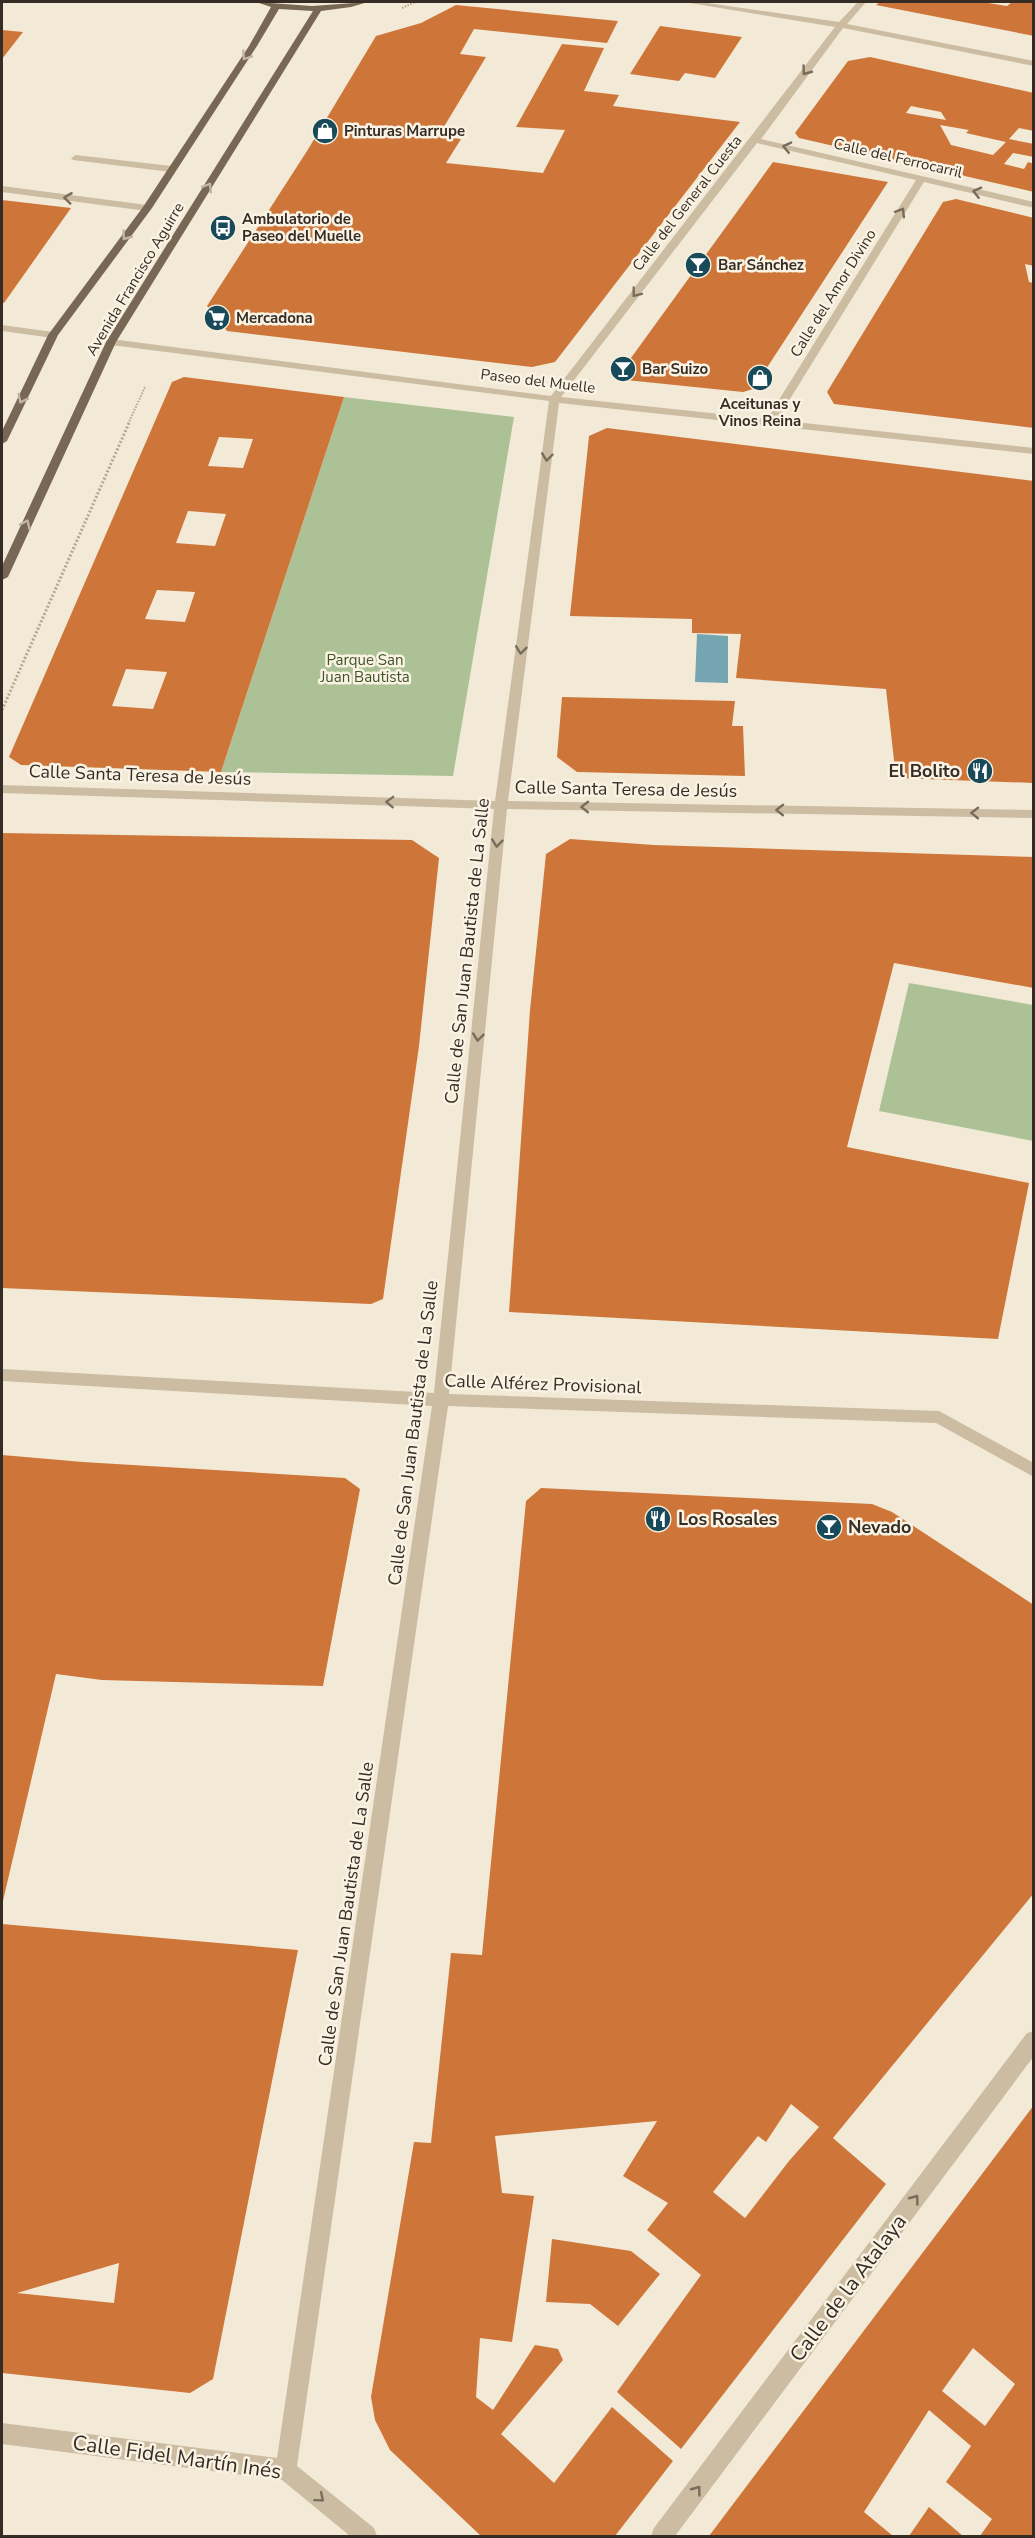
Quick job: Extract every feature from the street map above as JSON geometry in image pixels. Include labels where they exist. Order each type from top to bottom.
[{"type":"main road","points":[[260,2],[276,6],[318,9],[364,2]]},
{"type":"main road","name":"Avenida Francisco Aguirre","points":[[2,441],[53,334],[147,208],[253,46],[276,6]]},
{"type":"main road","name":"Avenida Francisco Aguirre","points":[[2,577],[111,342],[318,9]]},
{"type":"street","points":[[688,2],[842,25],[1034,64]]},
{"type":"street","name":"Calle del General Cuesta","points":[[554,399],[862,2]]},
{"type":"street","name":"Calle del Ferrocarril","points":[[755,140],[1034,205]]},
{"type":"street","points":[[76,158],[171,169]]},
{"type":"street","name":"Calle del Amor Divino","points":[[770,423],[922,178]]},
{"type":"street","points":[[2,189],[147,208]]},
{"type":"street","points":[[2,328],[53,334]]},
{"type":"street","name":"Paseo del Muelle","points":[[111,342],[554,399],[1034,452]]},
{"type":"street","name":"Calle de San Juan Bautista de La Salle","points":[[286,2470],[441,1400],[501,805],[554,399]]},
{"type":"street","name":"Calle Santa Teresa de Jesús","points":[[2,789],[501,805],[1034,814]]},
{"type":"street","name":"Calle Alférez Provisional","points":[[2,1375],[441,1400],[939,1417],[1034,1471]]},
{"type":"street","name":"Calle de la Atalaya","points":[[662,2536],[1034,2040]]},
{"type":"street","name":"Calle Fidel Martín Inés","points":[[2,2433],[286,2470],[366,2536]]},
{"type":"path","points":[[395,12],[415,2]]},
{"type":"path","points":[[2,710],[146,385]]},
{"type":"green space","name":"Parque San Juan Bautista","points":[[344,397],[514,417],[453,776],[221,772]]},
{"type":"green space","points":[[909,983],[1033,1005],[1033,1141],[879,1111]]},
{"type":"water","points":[[697,634],[728,636],[728,683],[695,682]]},
{"type":"building","points":[[880,2],[982,2],[1007,6],[1012,2],[1034,2],[1034,36],[876,5]]},
{"type":"building","points":[[456,5],[618,21],[607,43],[474,29],[460,54],[486,57],[442,130],[450,131],[446,137],[461,139],[446,163],[543,173],[565,130],[516,127],[562,44],[604,48],[584,91],[619,95],[613,106],[740,122],[555,362],[532,367],[227,331],[207,306],[307,151],[376,36],[421,23]]},
{"type":"building","points":[[660,26],[742,37],[715,78],[685,73],[679,81],[630,74]]},
{"type":"building","points":[[2,30],[23,32],[2,59]]},
{"type":"building","points":[[870,57],[1034,93],[1034,131],[1019,128],[1009,139],[1034,144],[1034,157],[1013,153],[1004,164],[1024,169],[1028,162],[1034,164],[1034,192],[799,138],[795,133],[848,61]],"holes":[[[911,106],[941,112],[946,120],[906,113]],[[940,125],[969,130],[966,133],[1006,142],[993,155],[951,145]]]},
{"type":"building","points":[[773,162],[888,182],[753,389],[743,392],[626,380],[623,369]]},
{"type":"building","points":[[956,199],[1034,218],[1034,266],[1025,264],[1029,282],[1034,283],[1034,428],[834,404],[827,392],[943,202]]},
{"type":"building","points":[[2,200],[71,208],[4,303],[2,303]]},
{"type":"building","points":[[184,377],[344,397],[221,772],[21,765],[9,757],[172,382]],"holes":[[[219,437],[253,439],[243,468],[208,466]],[[188,511],[226,514],[215,546],[176,543]],[[157,590],[195,592],[185,622],[145,619]],[[126,669],[167,672],[153,709],[112,706]]]},
{"type":"building","points":[[607,428],[1034,481],[1034,783],[896,778],[886,689],[736,678],[741,634],[692,633],[692,619],[570,616],[589,436]]},
{"type":"building","points":[[562,697],[735,701],[732,726],[743,726],[745,776],[577,772],[557,757]]},
{"type":"building","points":[[2,833],[412,840],[439,858],[419,1046],[383,1299],[371,1304],[2,1288]]},
{"type":"building","points":[[570,839],[654,845],[1034,857],[1034,988],[894,963],[847,1147],[1029,1183],[998,1339],[509,1312],[530,1010],[546,854]]},
{"type":"building","points":[[2,1455],[345,1478],[360,1489],[323,1686],[102,1680],[56,1674],[2,1905]]},
{"type":"building","points":[[541,1488],[872,1504],[892,1512],[1034,1605],[1034,1893],[833,2138],[886,2184],[681,2449],[617,2392],[701,2275],[647,2230],[668,2203],[623,2176],[657,2121],[495,2136],[502,2193],[534,2196],[512,2342],[480,2338],[476,2397],[493,2410],[535,2345],[558,2349],[563,2360],[501,2434],[554,2483],[612,2407],[673,2461],[615,2536],[481,2536],[390,2450],[375,2420],[371,2397],[414,2142],[431,2143],[451,1953],[482,1955],[526,1501]],"holes":[[[791,2104],[819,2127],[789,2161],[745,2218],[713,2192],[758,2136],[766,2142]]]},
{"type":"building","points":[[2,1924],[298,1950],[213,2379],[190,2393],[2,2373]],"holes":[[[119,2263],[114,2303],[17,2293]]]},
{"type":"building","points":[[1034,2105],[1034,2536],[980,2536],[992,2519],[946,2482],[971,2446],[929,2410],[864,2512],[893,2536],[709,2536]],"holes":[[[973,2348],[1015,2384],[985,2426],[942,2391]]]},
{"type":"building","points":[[552,2239],[631,2251],[660,2274],[618,2326],[590,2304],[546,2302]]},
{"type":"building","points":[[929,2507],[963,2536],[909,2536]]},
{"type":"place","name":"Pinturas Marrupe","points":[[325,131]]},
{"type":"place","name":"Ambulatorio de Paseo del Muelle","points":[[223,228]]},
{"type":"place","name":"Bar Sánchez","points":[[698,265]]},
{"type":"place","name":"Mercadona","points":[[217,318]]},
{"type":"place","name":"Bar Suizo","points":[[623,369]]},
{"type":"place","name":"Aceitunas y Vinos Reina","points":[[760,378]]},
{"type":"place","name":"El Bolito","points":[[980,771]]},
{"type":"place","name":"Los Rosales","points":[[658,1519]]},
{"type":"place","name":"Nevado","points":[[829,1527]]}]
